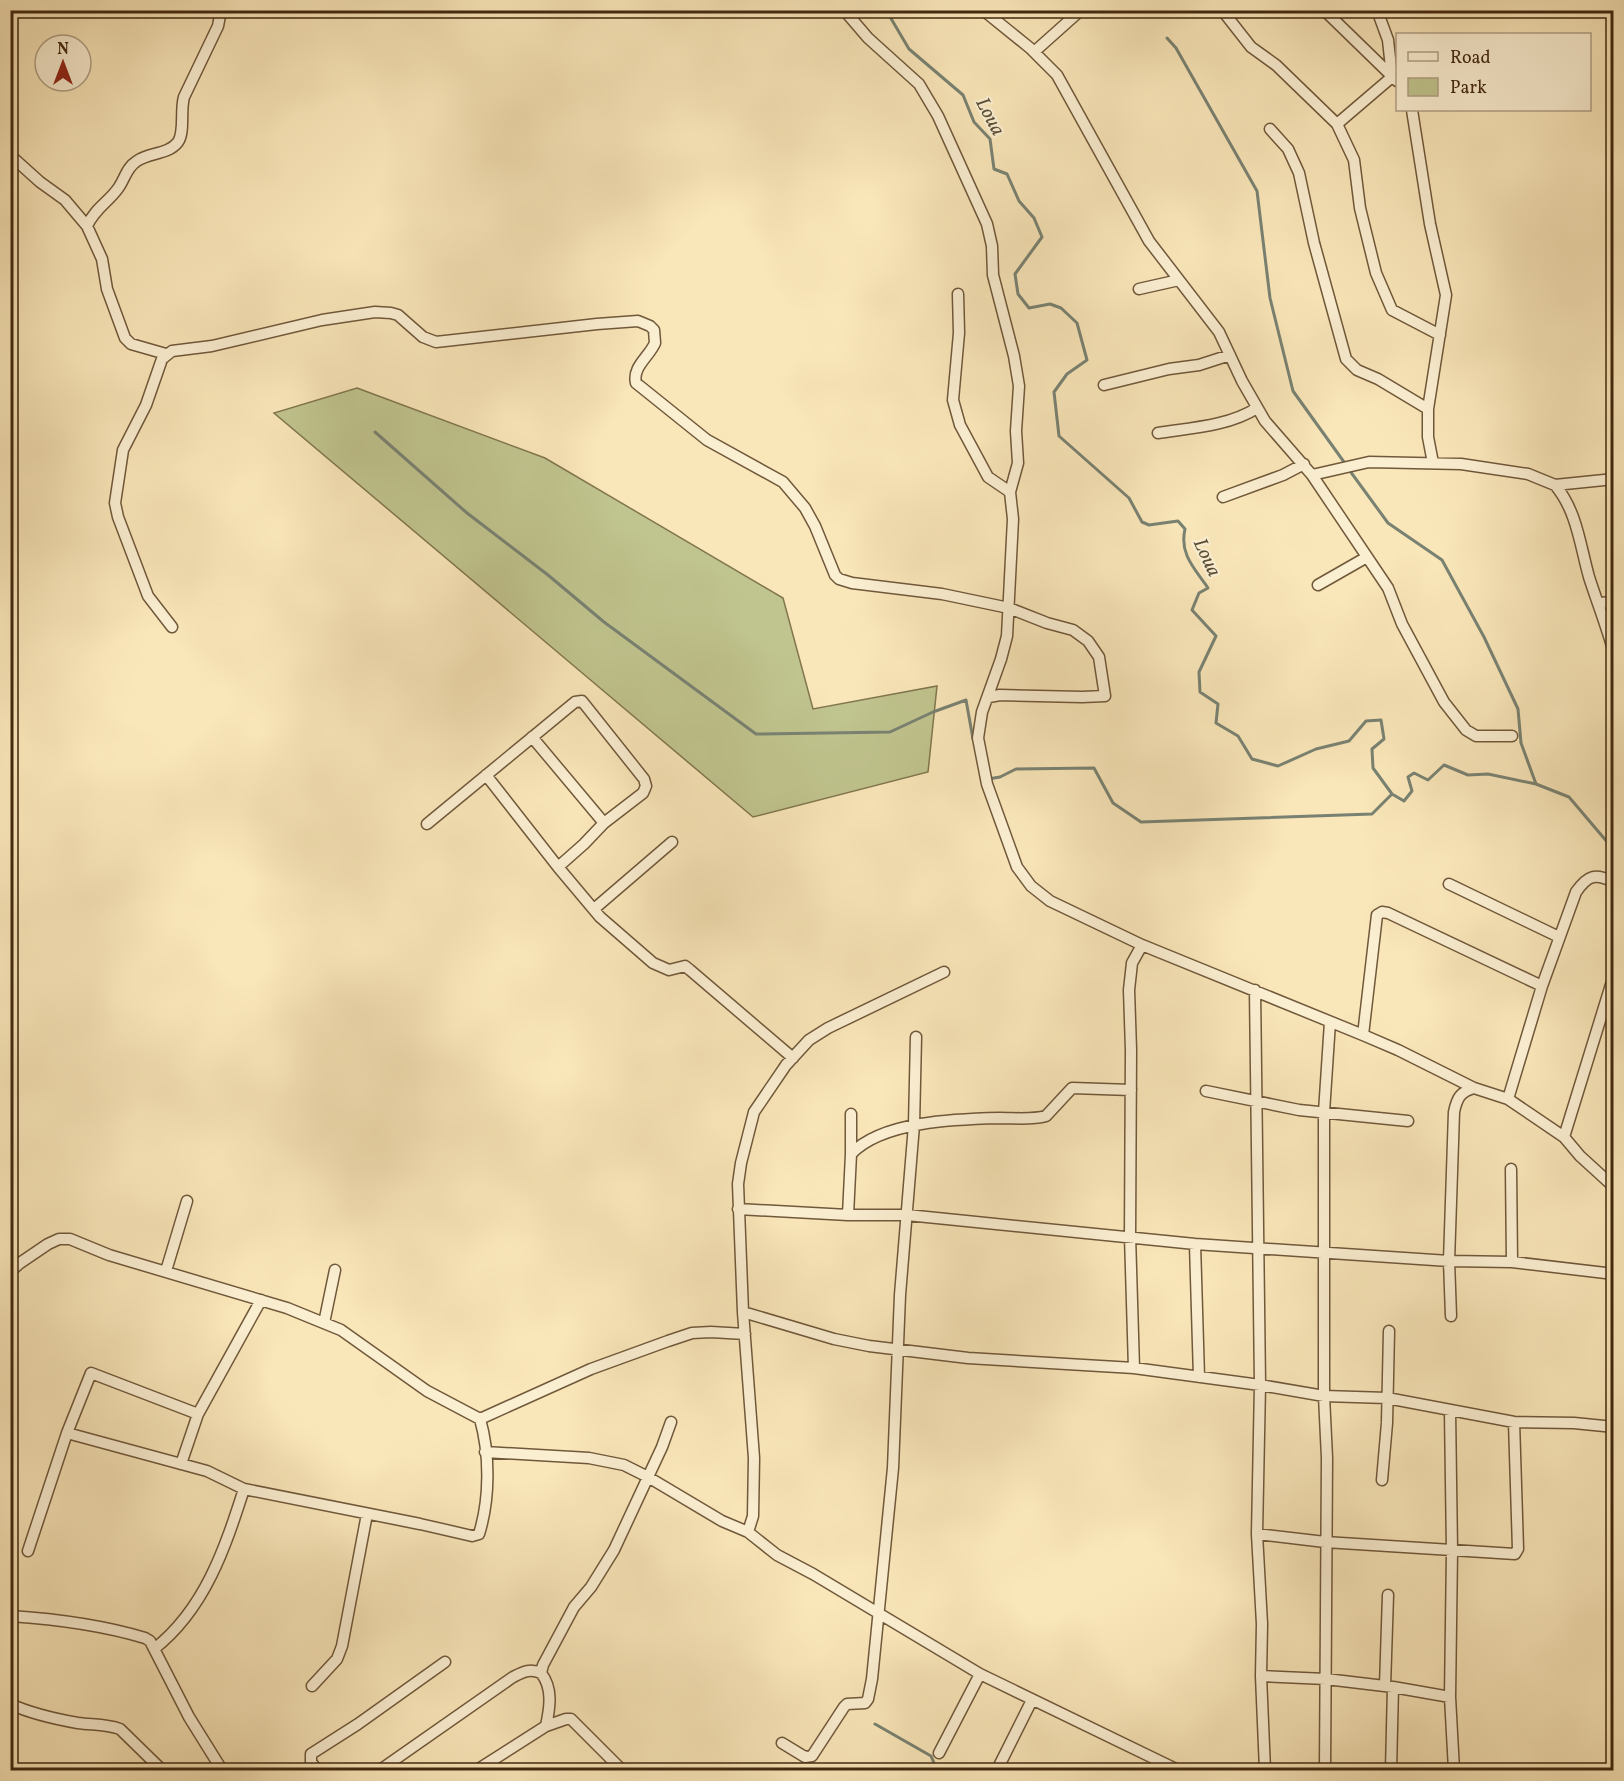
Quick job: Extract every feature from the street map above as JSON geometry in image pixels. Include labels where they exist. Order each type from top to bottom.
[{"type":"street","points":[[87,226],[97,208],[119,187],[135,161],[167,151],[181,137],[181,108],[184,97],[218,26],[221,10]]},
{"type":"street","points":[[844,10],[868,38],[919,84],[938,116],[987,224],[992,246],[993,275],[1014,356],[1019,386],[1016,431],[1018,463],[1010,492],[1013,519],[1007,636],[982,712],[978,738],[986,778],[1017,867],[1031,886],[1050,901],[1142,945],[1398,1050],[1474,1088],[1508,1099],[1564,1137],[1580,1156],[1614,1186]]},
{"type":"street","points":[[984,10],[1034,52],[1057,75],[1149,241],[1219,332],[1265,421],[1304,464],[1388,588],[1402,624],[1444,702],[1466,730],[1476,736],[1512,736]]},
{"type":"street","points":[[1034,52],[1081,10]]},
{"type":"street","points":[[1222,10],[1251,47],[1276,65],[1337,124],[1354,160],[1360,208],[1376,273],[1387,300],[1392,310],[1440,335]]},
{"type":"street","points":[[1324,10],[1395,79]]},
{"type":"street","points":[[1377,10],[1388,40],[1395,79]]},
{"type":"street","points":[[1337,124],[1395,79]]},
{"type":"street","points":[[1412,111],[1430,224],[1446,295],[1428,409],[1428,437],[1433,463]]},
{"type":"street","points":[[1270,129],[1288,149],[1299,173],[1314,243],[1347,359],[1357,370],[1378,379],[1428,409]]},
{"type":"street","points":[[10,155],[25,170],[65,200],[87,226],[102,259],[107,289],[125,338],[131,344],[166,354]]},
{"type":"street","points":[[1139,289],[1179,280]]},
{"type":"street","points":[[958,294],[959,333],[953,400],[960,425],[988,477],[1010,492]]},
{"type":"street","points":[[172,627],[148,597],[118,518],[115,502],[123,450],[138,422],[158,367],[166,354],[172,351],[212,346],[322,320],[375,312],[398,315],[423,337],[436,342],[638,321],[654,330],[656,343],[637,370],[636,383],[707,440],[783,482],[805,508],[816,526],[835,575],[839,579],[852,583],[942,594],[1009,608],[1047,623],[1073,630],[1088,642],[1099,657],[1105,696],[1082,698],[1000,695],[988,698]]},
{"type":"street","points":[[1104,385],[1169,369],[1199,365],[1230,355]]},
{"type":"street","points":[[1158,433],[1226,421],[1245,416],[1257,408]]},
{"type":"street","points":[[1312,475],[1369,462],[1461,464],[1528,474],[1555,485],[1614,479]]},
{"type":"street","points":[[1222,496],[1283,475],[1304,464]]},
{"type":"street","points":[[1555,485],[1566,499],[1614,653]]},
{"type":"street","points":[[1318,585],[1367,557]]},
{"type":"street","points":[[1599,603],[1614,602]]},
{"type":"street","points":[[427,824],[580,700],[646,783],[643,793],[604,823],[558,867]]},
{"type":"street","points":[[532,738],[604,823]]},
{"type":"street","points":[[486,775],[600,917],[653,963],[669,970],[685,966],[793,1058]]},
{"type":"street","points":[[594,909],[672,842]]},
{"type":"street","points":[[1508,1099],[1542,987],[1576,892],[1583,882],[1591,877],[1601,876],[1614,882]]},
{"type":"street","points":[[1449,885],[1559,936]]},
{"type":"street","points":[[1363,1035],[1367,984],[1377,915],[1382,912],[1542,987]]},
{"type":"street","points":[[1134,1368],[1130,1236],[1129,979],[1132,963],[1142,945]]},
{"type":"street","points":[[748,1532],[753,1516],[754,1458],[738,1209],[741,1163],[754,1112],[778,1077],[809,1040],[828,1028],[944,972]]},
{"type":"street","points":[[1564,1137],[1614,975]]},
{"type":"street","points":[[1255,990],[1260,1384],[1257,1534],[1262,1624],[1264,1770]]},
{"type":"street","points":[[1325,1770],[1327,1458],[1324,1396],[1324,1112],[1330,1022]]},
{"type":"street","points":[[782,1743],[808,1758],[812,1756],[847,1704],[865,1703],[872,1679],[893,1468],[900,1295],[914,1125],[916,1038]]},
{"type":"street","points":[[851,1154],[868,1142],[897,1129],[914,1125],[962,1119],[1041,1117],[1050,1113],[1072,1088],[1131,1090]]},
{"type":"street","points":[[1451,1316],[1449,1261],[1454,1112],[1457,1099],[1463,1091],[1474,1088]]},
{"type":"street","points":[[1206,1090],[1299,1110],[1408,1121]]},
{"type":"street","points":[[848,1215],[850,1114]]},
{"type":"street","points":[[1511,1168],[1512,1262]]},
{"type":"street","points":[[166,1271],[187,1201]]},
{"type":"street","points":[[738,1209],[848,1215],[907,1215],[1195,1244],[1449,1261],[1512,1262],[1614,1274]]},
{"type":"street","points":[[10,1272],[48,1244],[58,1239],[70,1239],[109,1255],[287,1308],[341,1330],[427,1391],[480,1419],[485,1452],[486,1486],[483,1519],[479,1534],[476,1536],[244,1489],[207,1471],[67,1433]]},
{"type":"street","points":[[1195,1244],[1199,1377]]},
{"type":"street","points":[[324,1323],[335,1270]]},
{"type":"street","points":[[181,1464],[198,1414],[261,1300]]},
{"type":"street","points":[[743,1312],[834,1338],[897,1350],[968,1358],[1134,1368],[1260,1384],[1324,1396],[1387,1398],[1514,1422],[1574,1423],[1614,1427]]},
{"type":"street","points":[[1382,1480],[1389,1331]]},
{"type":"street","points":[[480,1419],[591,1370],[692,1333],[745,1334]]},
{"type":"street","points":[[28,1551],[67,1433],[91,1373],[198,1414]]},
{"type":"street","points":[[1450,1411],[1452,1551],[1450,1697],[1454,1770]]},
{"type":"street","points":[[541,1672],[574,1607],[591,1587],[614,1550],[671,1422]]},
{"type":"street","points":[[1257,1534],[1325,1542],[1515,1554],[1518,1551],[1514,1422]]},
{"type":"street","points":[[485,1452],[589,1458],[624,1465],[722,1521],[748,1532],[777,1555],[813,1574],[980,1674],[1178,1770]]},
{"type":"street","points":[[154,1649],[169,1637],[204,1591],[225,1548],[244,1489]]},
{"type":"street","points":[[312,1686],[337,1659],[342,1646],[367,1514]]},
{"type":"street","points":[[1388,1594],[1391,1770]]},
{"type":"street","points":[[10,1616],[42,1618],[145,1638],[154,1649],[189,1717],[222,1770]]},
{"type":"street","points":[[317,1770],[311,1762],[310,1754],[358,1724],[444,1662]]},
{"type":"street","points":[[380,1770],[524,1671],[541,1672],[546,1679],[549,1691],[549,1710],[546,1726]]},
{"type":"street","points":[[939,1753],[980,1674]]},
{"type":"street","points":[[1261,1676],[1326,1679],[1450,1697]]},
{"type":"street","points":[[997,1770],[1032,1700]]},
{"type":"street","points":[[10,1704],[48,1717],[79,1723],[111,1725],[120,1729],[162,1770]]},
{"type":"street","points":[[477,1770],[490,1766],[546,1726],[571,1719],[622,1770]]},
{"type":"green space","points":[[357,388],[545,458],[783,598],[813,709],[937,686],[928,772],[753,817],[274,413]]},
{"type":"waterway","name":"Loua","points":[[886,10],[909,49],[963,95],[974,122],[990,139],[994,169],[1007,174],[1019,201],[1034,218],[1042,237],[1015,274],[1018,294],[1029,308],[1050,304],[1061,308],[1077,323],[1087,360],[1067,374],[1054,392],[1059,436],[1129,498],[1142,522],[1149,525],[1178,521],[1185,529],[1186,554],[1208,588],[1199,593],[1192,610],[1216,636],[1199,672],[1200,692],[1218,704],[1216,723],[1238,736],[1252,759],[1278,766],[1316,749],[1349,741],[1366,721],[1381,720],[1384,739],[1372,749],[1373,768],[1392,794],[1404,801],[1412,791],[1408,777],[1414,773],[1428,780],[1444,765],[1468,775],[1488,774],[1536,784],[1569,797],[1614,850]]},
{"type":"waterway","points":[[1167,38],[1176,48],[1257,191],[1270,298],[1293,391],[1344,462]]},
{"type":"waterway","points":[[375,432],[467,513],[548,575],[604,622],[756,734],[890,732],[966,700],[973,739]]},
{"type":"waterway","points":[[1350,471],[1388,523],[1442,560],[1484,637],[1518,709],[1521,743],[1536,784]]},
{"type":"waterway","points":[[988,779],[1000,777],[1016,769],[1094,768],[1113,803],[1141,822],[1372,814],[1392,794]]},
{"type":"waterway","points":[[875,1724],[931,1756],[937,1770]]}]
